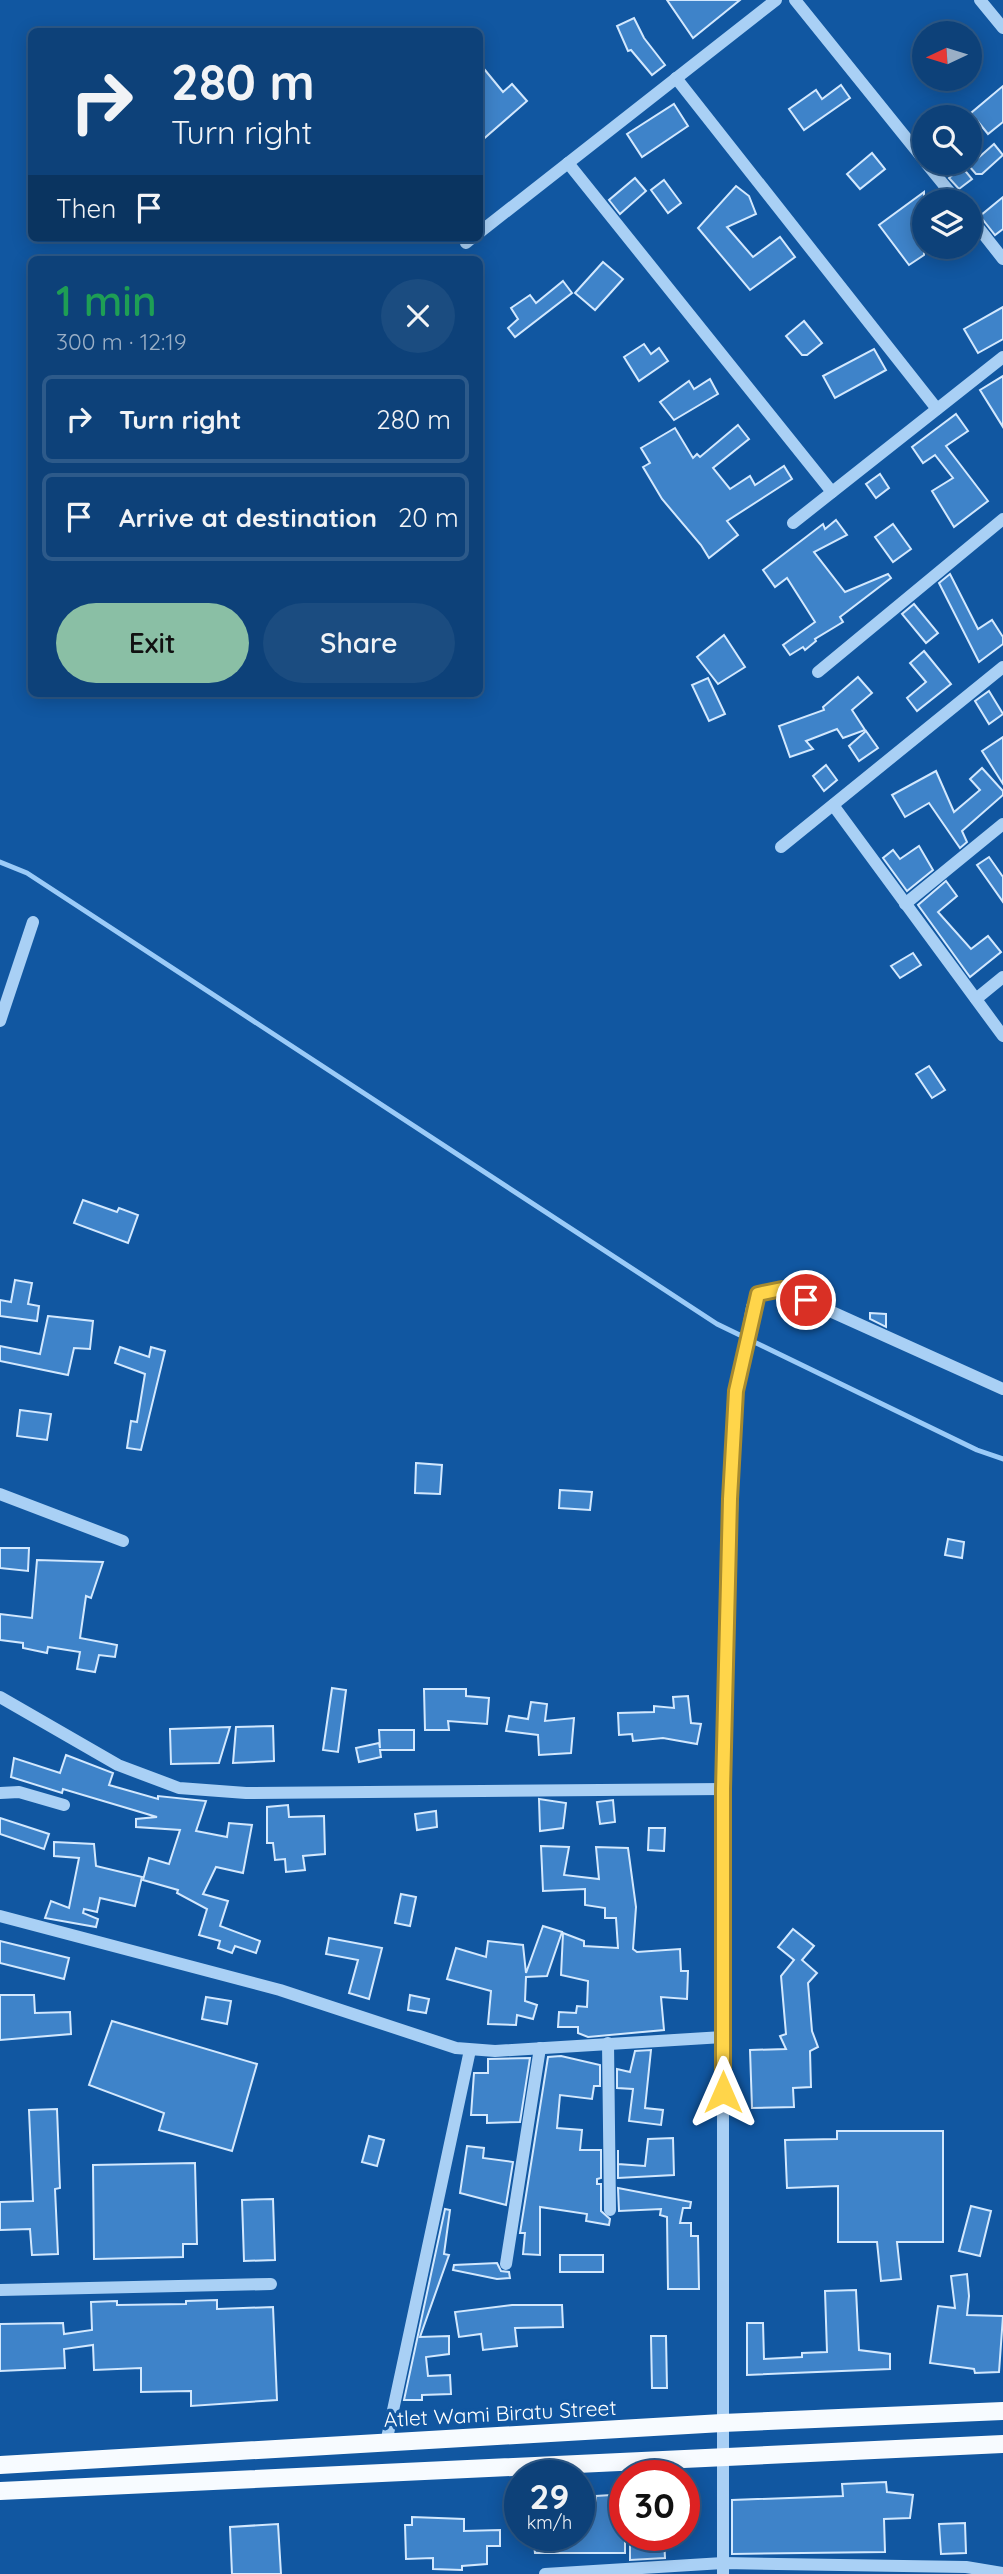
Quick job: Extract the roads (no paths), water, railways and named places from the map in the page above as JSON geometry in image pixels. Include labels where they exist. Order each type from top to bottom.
[{"type":"main road","name":"Atlet Wami Biratu Street","points":[[0,2465],[722,2423],[1003,2411]]},
{"type":"main road","points":[[0,2491],[722,2455],[1003,2444]]},
{"type":"street","points":[[483,230],[776,0]]},
{"type":"street","points":[[795,0],[912,146]]},
{"type":"street","points":[[980,0],[1003,28]]},
{"type":"street","points":[[676,78],[937,409]]},
{"type":"street","points":[[568,163],[832,492]]},
{"type":"street","points":[[936,175],[947,189]]},
{"type":"street","points":[[982,232],[1003,259]]},
{"type":"street","points":[[793,523],[1003,357]]},
{"type":"street","points":[[818,671],[1003,519]]},
{"type":"street","points":[[781,847],[1003,667]]},
{"type":"street","points":[[833,805],[1003,1035]]},
{"type":"street","points":[[905,904],[1003,824]]},
{"type":"street","points":[[0,1021],[33,922]]},
{"type":"street","points":[[976,999],[1003,977]]},
{"type":"street","points":[[723,2568],[723,1789],[736,1391],[752,1307],[758,1294],[782,1289],[1003,1389]]},
{"type":"street","points":[[0,1494],[123,1541]]},
{"type":"street","points":[[0,1697],[118,1765],[180,1788],[246,1793],[723,1789]]},
{"type":"street","points":[[0,1793],[19,1792],[64,1805]]},
{"type":"street","points":[[0,1916],[280,1990],[456,2048],[495,2052],[723,2037]]},
{"type":"street","points":[[608,2043],[610,2210]]},
{"type":"street","points":[[506,2264],[540,2048]]},
{"type":"street","points":[[386,2443],[470,2049]]},
{"type":"street","points":[[0,2290],[271,2284]]},
{"type":"street","points":[[545,2574],[723,2568],[966,2567],[1003,2573]]},
{"type":"waterway","points":[[0,862],[27,873],[717,1324],[977,1450],[1003,1459]]}]
